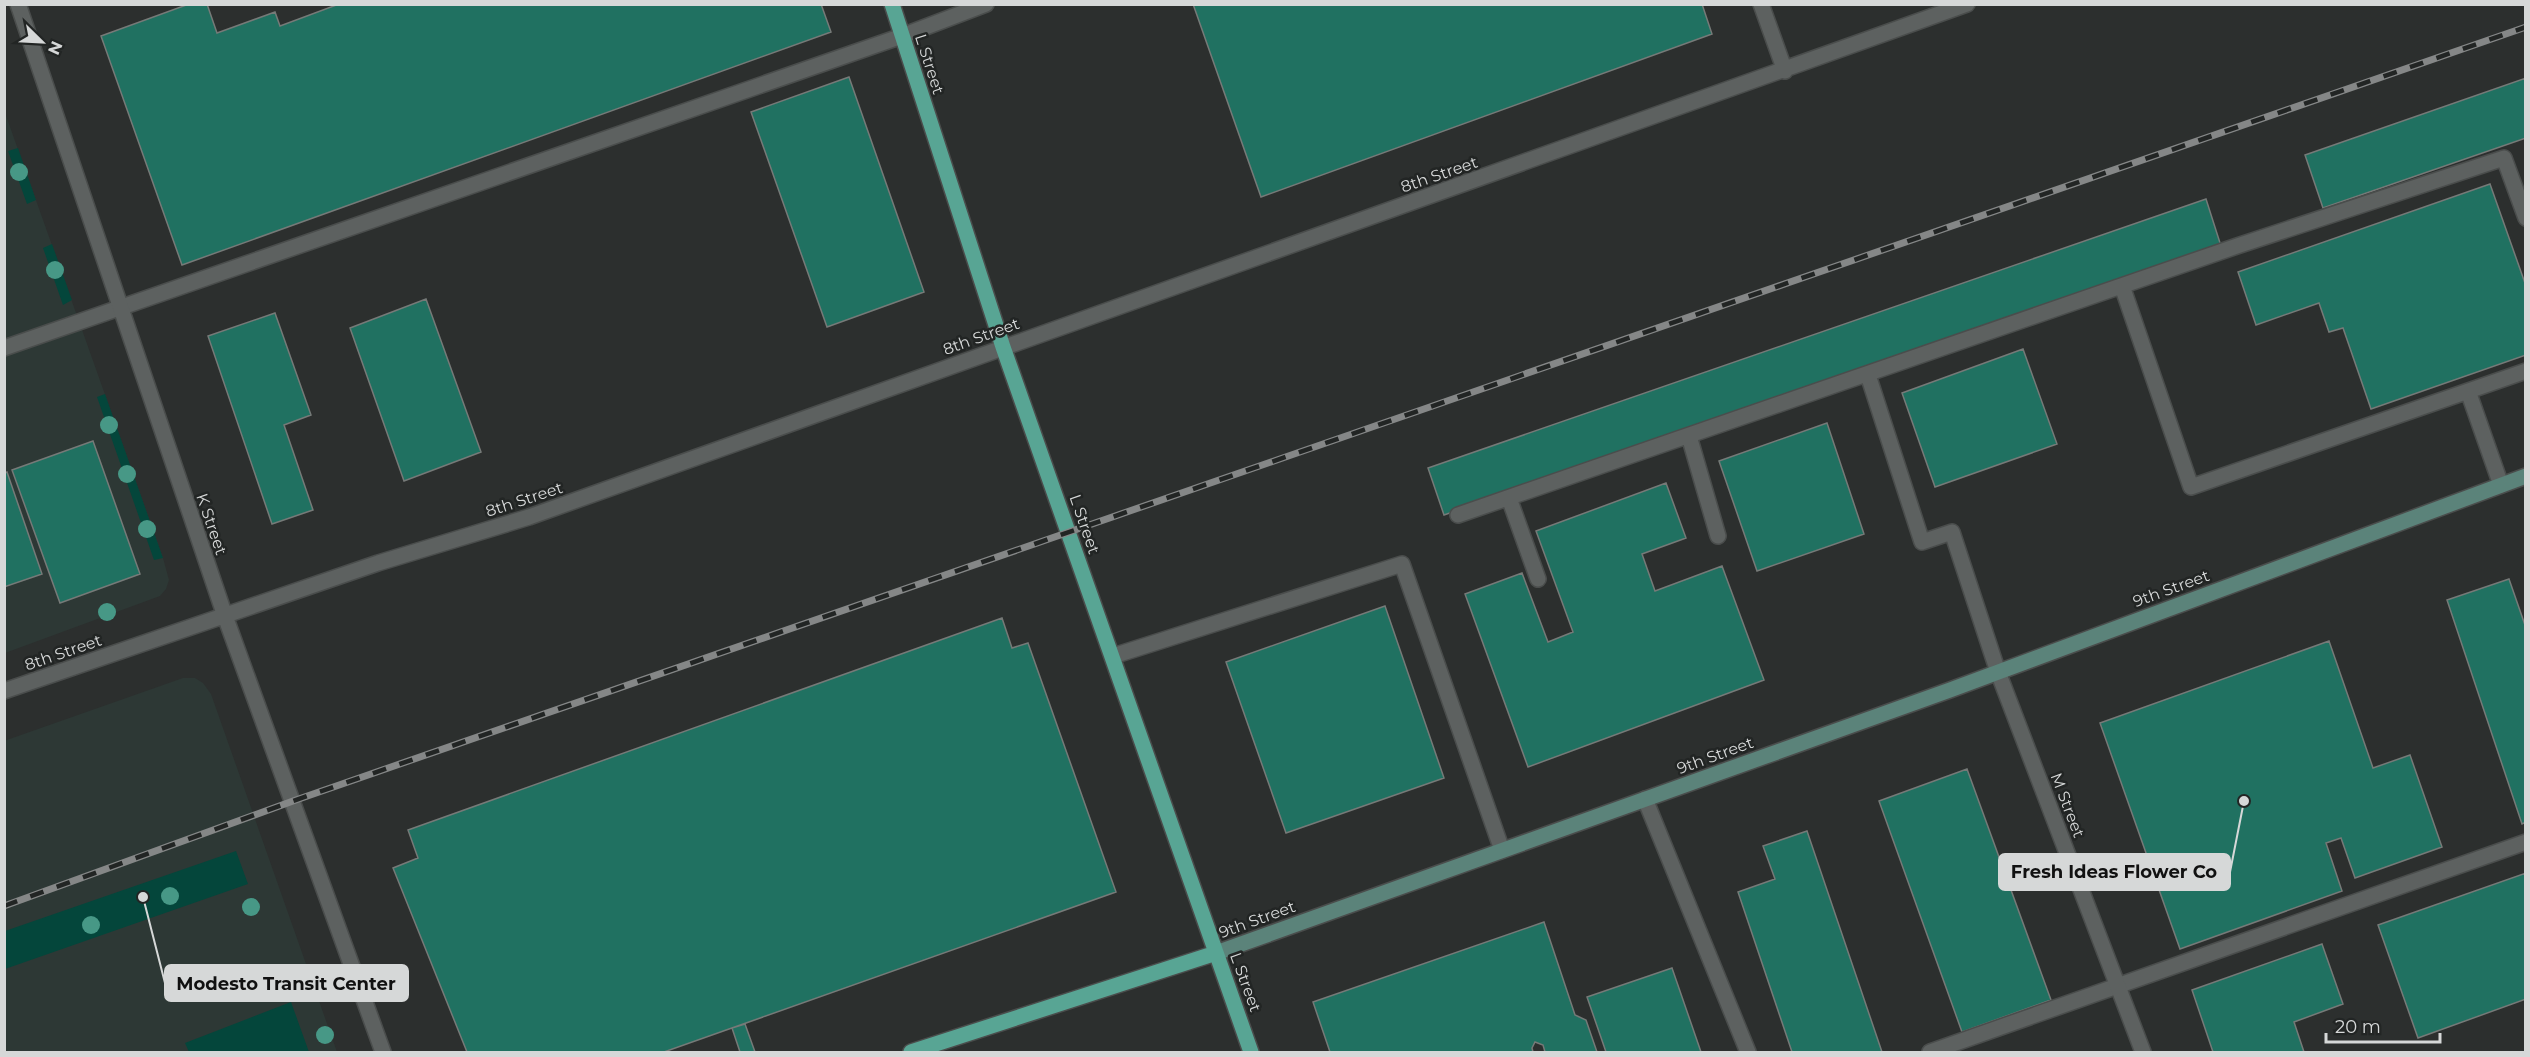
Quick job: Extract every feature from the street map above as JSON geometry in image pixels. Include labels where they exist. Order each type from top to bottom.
[{"type":"main road","name":"L Street","points":[[891,4],[1003,347],[1251,1053]]},
{"type":"main road","name":"9th Street","points":[[911,1053],[1216,953],[1998,672],[2526,476]]},
{"type":"street","name":"K Street","points":[[18,4],[225,616],[383,1053]]},
{"type":"street","points":[[4,348],[902,36],[986,4]]},
{"type":"street","points":[[1761,4],[1785,71]]},
{"type":"street","name":"8th Street","points":[[4,691],[378,563],[529,517],[1785,71],[1966,4]]},
{"type":"street","points":[[1458,515],[2122,286],[2504,158],[2526,218]]},
{"type":"street","points":[[2122,286],[2191,487],[2526,371]]},
{"type":"street","name":"M Street","points":[[1868,375],[1922,542],[1952,532],[1998,672],[2143,1053]]},
{"type":"street","points":[[2468,391],[2501,485]]},
{"type":"street","points":[[1689,436],[1718,536]]},
{"type":"street","points":[[1509,498],[1538,579]]},
{"type":"street","points":[[1113,657],[1402,564],[1502,850]]},
{"type":"street","points":[[1645,799],[1748,1053]]},
{"type":"street","points":[[1930,1053],[2526,842]]},
{"type":"shaded area","points":[[4,110],[169,580],[160,596],[5,653]]},
{"type":"shaded area","points":[[183,678],[195,678],[203,683],[211,694],[337,1052],[5,1052],[4,741]]},
{"type":"green space","points":[[18,148],[36,200],[27,204],[8,151]]},
{"type":"green space","points":[[52,244],[72,300],[63,305],[43,248]]},
{"type":"green space","points":[[105,394],[163,558],[154,560],[97,397]]},
{"type":"green space","points":[[236,851],[248,884],[5,969],[5,931]]},
{"type":"green space","points":[[291,1002],[309,1052],[189,1052],[185,1043]]},
{"type":"building","points":[[189,4],[207,4],[217,33],[275,12],[280,26],[339,4],[821,4],[831,32],[182,265],[101,36]]},
{"type":"building","points":[[1193,4],[1702,4],[1712,34],[1261,197]]},
{"type":"building","points":[[849,77],[924,292],[827,327],[751,112]]},
{"type":"building","points":[[2526,78],[2526,138],[2323,208],[2305,155]]},
{"type":"building","points":[[2490,184],[2526,286],[2526,355],[2371,409],[2343,328],[2329,332],[2319,303],[2256,325],[2238,272]]},
{"type":"building","points":[[2206,199],[2221,246],[1444,515],[1428,468]]},
{"type":"building","points":[[426,299],[481,452],[404,481],[350,328]]},
{"type":"building","points":[[275,313],[311,415],[284,425],[313,510],[272,524],[208,336]]},
{"type":"building","points":[[2023,349],[2057,444],[1935,487],[1902,393]]},
{"type":"building","points":[[1827,423],[1864,534],[1757,571],[1719,461]]},
{"type":"building","points":[[93,441],[140,574],[60,603],[12,470]]},
{"type":"building","points":[[7,472],[42,574],[4,587],[4,473]]},
{"type":"building","points":[[1666,483],[1686,538],[1642,554],[1655,591],[1722,566],[1764,680],[1528,767],[1465,594],[1522,573],[1548,642],[1573,632],[1536,531]]},
{"type":"building","points":[[2509,579],[2526,628],[2526,822],[2522,824],[2447,600]]},
{"type":"building","points":[[1385,606],[1444,778],[1286,833],[1226,662]]},
{"type":"building","points":[[1002,618],[1012,648],[1028,643],[1116,892],[664,1052],[467,1052],[393,868],[418,858],[408,830]]},
{"type":"building","points":[[2329,641],[2373,768],[2410,755],[2442,847],[2355,878],[2341,838],[2326,843],[2342,891],[2180,949],[2100,723]]},
{"type":"building","points":[[1967,769],[2051,1000],[1962,1032],[1879,801]]},
{"type":"building","points":[[1807,831],[1882,1052],[1792,1052],[1738,892],[1775,879],[1763,846]]},
{"type":"building","points":[[2526,873],[2526,999],[2418,1038],[2378,925]]},
{"type":"building","points":[[1544,922],[1575,1015],[1586,1020],[1597,1052],[1545,1052],[1543,1045],[1535,1042],[1533,1052],[1330,1052],[1313,1002]]},
{"type":"building","points":[[2322,944],[2343,1004],[2294,1022],[2304,1052],[2213,1052],[2192,990]]},
{"type":"building","points":[[1672,968],[1701,1052],[1606,1052],[1587,997]]},
{"type":"building","points":[[745,1024],[755,1052],[740,1052],[732,1028]]},
{"type":"railway","points":[[4,906],[293,801],[2526,27]]},
{"type":"place","name":"Fresh Ideas Flower Co","points":[[2244,801]]},
{"type":"place","name":"Modesto Transit Center","points":[[143,897]]}]
